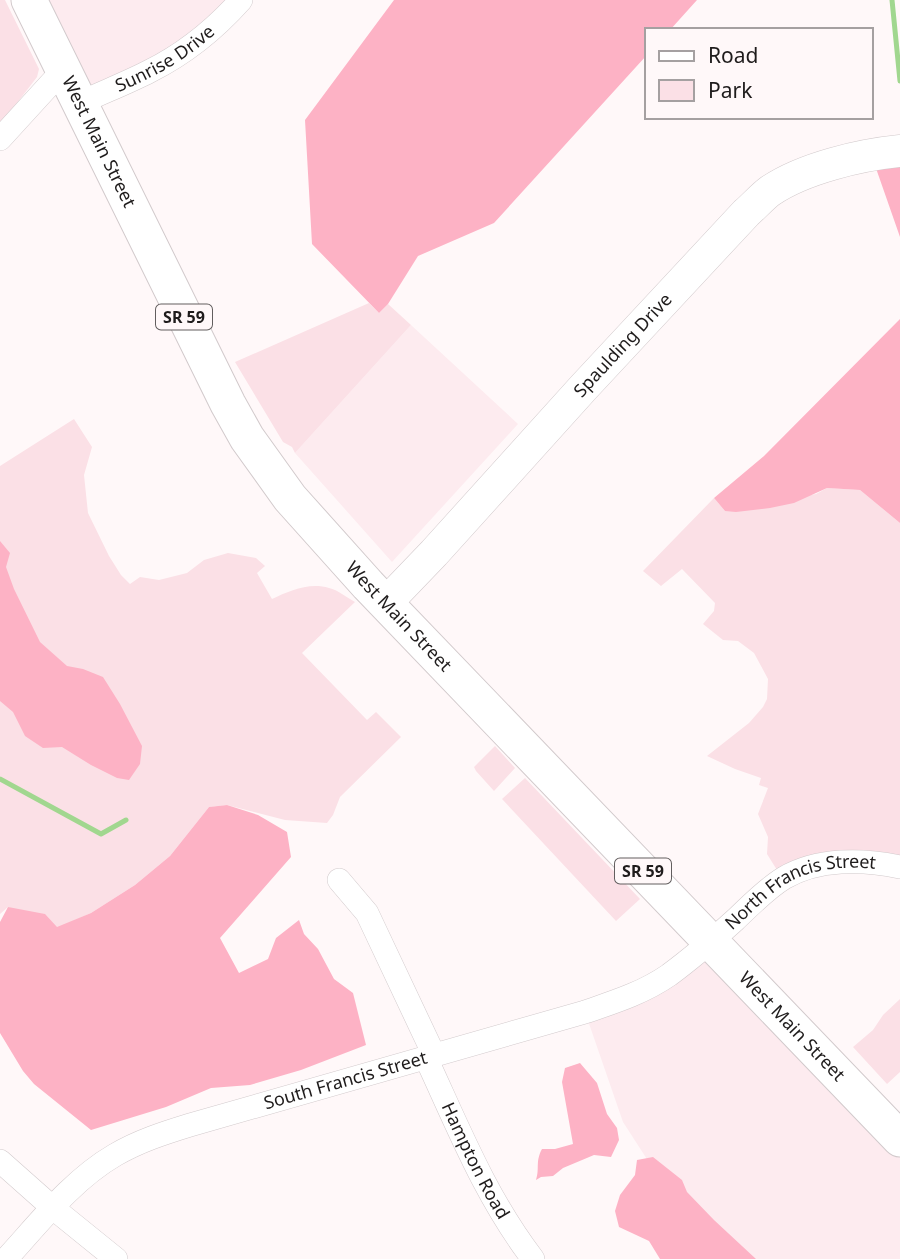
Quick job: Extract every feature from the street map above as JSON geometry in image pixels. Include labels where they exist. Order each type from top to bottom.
[{"type":"main road","name":"West Main Street","points":[[29,0],[212,373],[247,438],[289,498],[386,603],[900,1139]]},
{"type":"street","name":"Sunrise Drive","points":[[80,103],[149,72],[175,56],[204,35],[241,0]]},
{"type":"street","points":[[0,139],[63,70]]},
{"type":"street","name":"Spaulding Drive","points":[[386,603],[768,192],[811,172],[885,152]]},
{"type":"street","name":"North Francis Street","points":[[711,942],[766,891],[785,877],[802,870],[820,864],[843,862],[900,867]]},
{"type":"street","name":"Hampton Road","points":[[339,880],[367,912],[492,1198],[533,1259]]},
{"type":"street","name":"South Francis Street","points":[[6,1259],[84,1177],[101,1164],[148,1139],[585,1012],[647,989],[711,942]]},
{"type":"street","points":[[0,1161],[116,1259]]},
{"type":"shaded area","points":[[29,0],[241,0],[236,6],[80,103]]},
{"type":"shaded area","points":[[394,0],[697,0],[672,28],[645,28],[645,57],[494,223],[418,256],[388,304],[379,313],[312,244],[305,120]]},
{"type":"shaded area","points":[[900,151],[900,237],[871,154]]},
{"type":"shaded area","points":[[900,319],[900,523],[860,490],[827,488],[794,503],[736,512],[725,511],[714,498],[764,456]]},
{"type":"shaded area","points":[[411,325],[518,424],[392,562],[295,453]]},
{"type":"shaded area","points":[[0,541],[10,553],[6,567],[40,642],[67,666],[103,677],[120,704],[142,746],[140,764],[129,780],[117,778],[62,747],[43,748],[25,736],[13,712],[0,701]]},
{"type":"shaded area","points":[[227,805],[258,815],[287,832],[291,857],[220,938],[239,973],[268,959],[276,938],[299,920],[304,934],[318,949],[334,979],[353,993],[366,1045],[301,1070],[250,1085],[211,1088],[166,1107],[91,1130],[34,1084],[0,1033],[0,922],[8,907],[45,914],[57,927],[91,913],[135,885],[170,856],[209,807]]},
{"type":"shaded area","points":[[711,942],[900,1139],[900,1259],[748,1259],[654,1170],[623,1122],[585,1012]]},
{"type":"shaded area","points":[[580,1063],[597,1083],[607,1114],[617,1128],[619,1140],[611,1157],[594,1155],[563,1168],[553,1176],[536,1180],[542,1149],[573,1144],[562,1082],[565,1068]]},
{"type":"shaded area","points":[[653,1157],[682,1180],[687,1192],[756,1259],[660,1259],[649,1241],[619,1227],[615,1211],[620,1195],[635,1175],[637,1160]]},
{"type":"green space","points":[[0,0],[5,0],[39,69],[37,77],[0,125]]},
{"type":"green space","points":[[369,303],[379,313],[388,304],[411,325],[295,453],[292,447],[283,442],[235,362]]},
{"type":"green space","points":[[74,419],[92,447],[84,475],[88,513],[109,556],[130,584],[140,577],[159,580],[187,573],[204,560],[228,553],[256,558],[265,566],[257,573],[272,599],[307,587],[322,586],[339,592],[355,602],[302,653],[367,720],[376,712],[401,737],[340,797],[327,823],[285,820],[227,805],[209,807],[170,856],[135,885],[91,913],[57,928],[8,907],[0,914],[0,466]]},
{"type":"green space","points":[[827,488],[860,490],[900,523],[900,860],[777,870],[767,854],[768,837],[758,814],[768,788],[759,785],[761,778],[707,756],[749,723],[763,707],[767,699],[768,679],[754,653],[738,641],[723,640],[703,624],[714,611],[715,603],[682,569],[661,586],[643,571],[714,498],[725,511],[816,494]]},
{"type":"green space","points":[[495,746],[515,768],[494,791],[474,767]]},
{"type":"green space","points":[[525,778],[640,899],[616,921],[502,799]]},
{"type":"green space","points":[[900,999],[900,1072],[887,1084],[853,1047],[873,1030],[883,1015]]},
{"type":"waterway","points":[[892,0],[900,81]]},
{"type":"waterway","points":[[0,779],[101,834],[126,820]]}]
